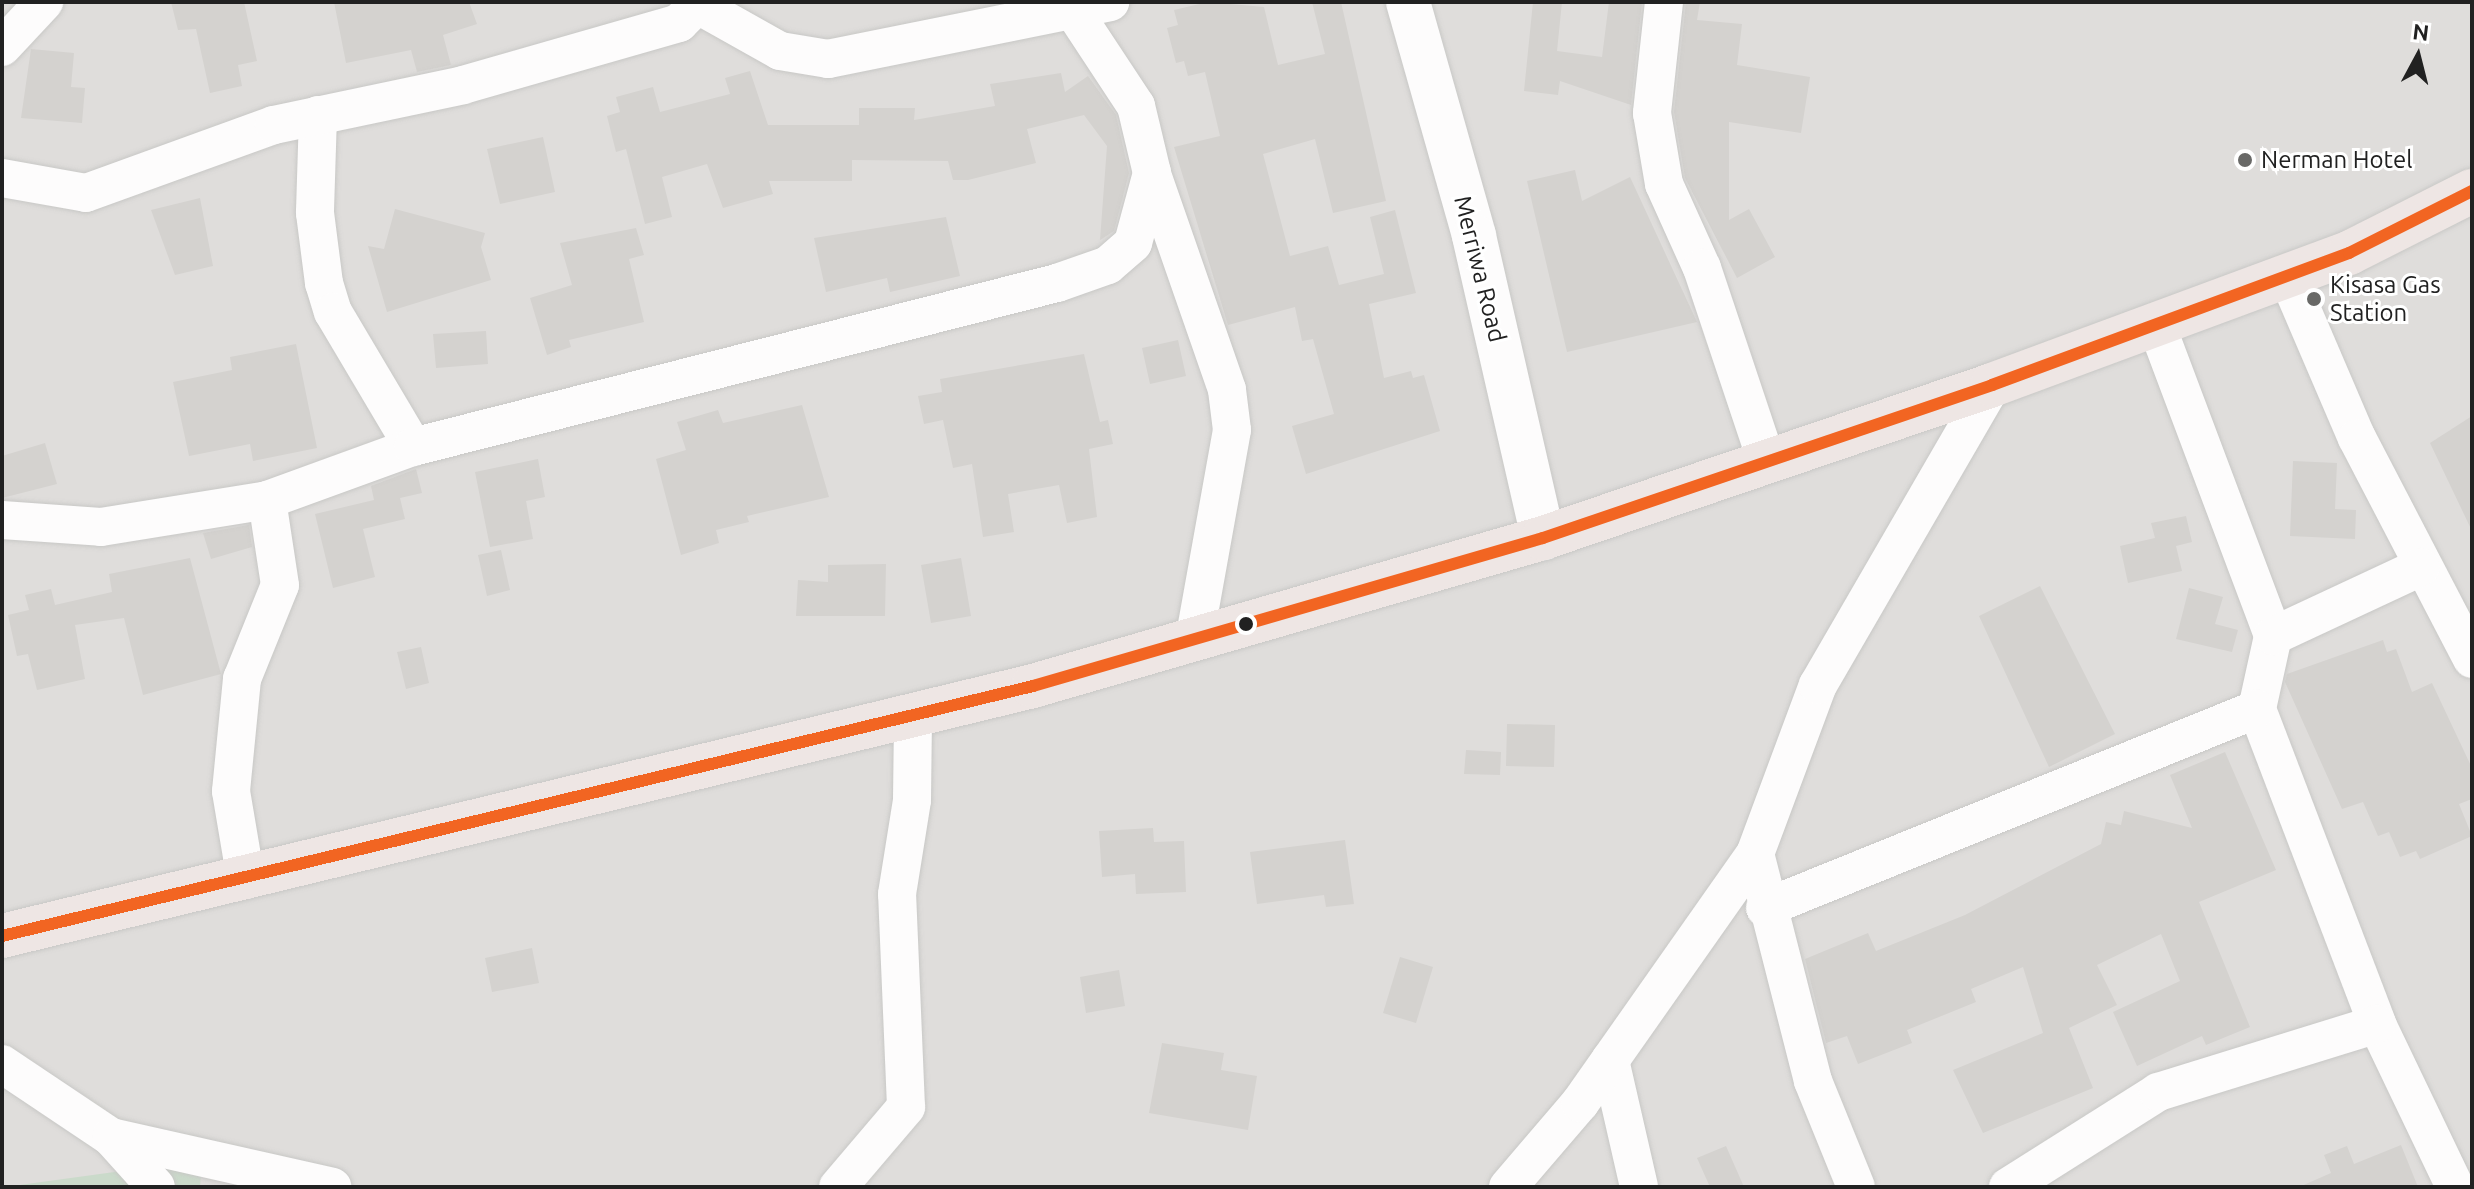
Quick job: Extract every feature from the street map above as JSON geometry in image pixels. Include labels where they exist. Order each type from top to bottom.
[{"type":"highway","points":[[2,936],[246,880],[913,715],[1194,642],[1543,538],[1992,385],[2349,253],[2472,191]]},
{"type":"street","points":[[2,47],[44,2]]},
{"type":"street","points":[[2,178],[86,193],[134,180],[218,142],[578,52],[679,23],[699,3],[780,51],[828,59],[1074,12],[1110,2]]},
{"type":"street","name":"Merriwa Road","points":[[1408,2],[1474,236],[1543,538]]},
{"type":"street","points":[[1664,2],[1652,113],[1664,184],[1702,268],[1767,462]]},
{"type":"street","points":[[1074,12],[1136,106],[1152,173],[1227,390],[1232,430],[1194,642]]},
{"type":"street","points":[[318,115],[315,213],[324,283],[333,312],[413,447]]},
{"type":"street","points":[[2,520],[101,527],[267,500],[413,447],[1108,265],[1133,243],[1152,173]]},
{"type":"street","points":[[2287,275],[2421,567]]},
{"type":"street","points":[[2156,324],[2273,636],[2257,709],[2377,1024],[2455,1187]]},
{"type":"street","points":[[1508,1187],[1610,1060],[1755,854],[1818,685],[1992,385]]},
{"type":"street","points":[[246,880],[231,791],[242,679],[280,585],[267,500]]},
{"type":"street","points":[[2273,636],[2426,565],[2472,659]]},
{"type":"street","points":[[1765,908],[2257,709]]},
{"type":"street","points":[[838,1187],[906,1107],[897,894],[912,800],[913,715]]},
{"type":"street","points":[[1755,854],[1765,908],[1813,1081],[1856,1187]]},
{"type":"street","points":[[2008,1187],[2158,1092],[2377,1024]]},
{"type":"street","points":[[1610,1060],[1639,1187]]},
{"type":"street","points":[[2,1064],[111,1137],[156,1187]]},
{"type":"street","points":[[111,1137],[332,1187]]},
{"type":"shaded area","points":[[2,2],[2472,2],[2472,1187],[2,1187]]},
{"type":"green space","points":[[202,1160],[200,1187],[5,1187]]},
{"type":"building","points":[[171,2],[244,2],[257,61],[238,65],[242,86],[210,93],[196,29],[178,30]]},
{"type":"building","points":[[334,2],[469,2],[477,24],[443,35],[451,65],[417,72],[411,50],[346,63]]},
{"type":"building","points":[[1208,2],[1264,7],[1278,65],[1325,54],[1312,2],[1341,2],[1386,201],[1333,213],[1315,139],[1263,154],[1290,256],[1328,246],[1339,285],[1384,274],[1370,217],[1395,210],[1416,293],[1369,304],[1384,378],[1411,371],[1413,378],[1424,375],[1440,431],[1306,474],[1292,426],[1334,414],[1313,339],[1302,341],[1295,307],[1228,325],[1174,147],[1220,136],[1205,72],[1188,76],[1184,61],[1176,63],[1167,28],[1178,25],[1174,10]]},
{"type":"building","points":[[1533,2],[1562,2],[1557,51],[1602,57],[1609,2],[1642,2],[1631,105],[1560,81],[1558,95],[1524,91]]},
{"type":"building","points":[[1686,2],[1700,2],[1697,20],[1742,24],[1737,65],[1810,77],[1801,133],[1729,122],[1729,220],[1749,209],[1775,257],[1737,278],[1685,178],[1674,112]]},
{"type":"building","points":[[31,49],[74,53],[71,87],[85,88],[82,123],[21,118]]},
{"type":"building","points":[[750,71],[768,125],[859,125],[859,108],[915,108],[914,120],[995,106],[990,84],[1061,73],[1065,92],[1088,76],[1116,115],[1129,173],[1114,231],[1100,240],[1107,146],[1084,115],[1027,129],[1036,163],[968,180],[953,180],[948,161],[852,160],[852,181],[769,181],[773,194],[723,208],[707,164],[662,177],[672,217],[645,224],[626,149],[616,152],[607,116],[620,112],[616,97],[653,87],[660,112],[730,94],[725,78]]},
{"type":"building","points":[[543,137],[555,192],[500,204],[487,149]]},
{"type":"building","points":[[1575,170],[1582,201],[1630,177],[1697,322],[1567,352],[1527,181]]},
{"type":"building","points":[[200,198],[213,266],[175,275],[151,210]]},
{"type":"building","points":[[395,209],[485,233],[481,247],[491,280],[387,312],[368,246],[384,249]]},
{"type":"building","points":[[946,217],[960,276],[890,292],[887,278],[826,292],[814,238]]},
{"type":"building","points":[[636,228],[644,255],[629,259],[644,322],[569,340],[571,347],[547,355],[530,298],[572,285],[560,243]]},
{"type":"building","points":[[486,331],[488,364],[436,368],[433,334]]},
{"type":"building","points":[[1178,340],[1186,376],[1150,384],[1142,348]]},
{"type":"building","points":[[296,344],[317,448],[253,461],[250,444],[189,456],[173,382],[232,370],[230,357]]},
{"type":"building","points":[[1084,354],[1100,422],[1108,420],[1113,444],[1089,449],[1097,517],[1067,523],[1059,485],[1008,494],[1014,532],[983,537],[972,464],[953,468],[943,420],[924,424],[918,396],[942,392],[940,379]]},
{"type":"building","points":[[802,405],[829,497],[747,516],[749,522],[716,530],[719,543],[681,555],[656,459],[686,450],[677,422],[718,410],[723,423]]},
{"type":"building","points":[[2472,416],[2472,531],[2430,443]]},
{"type":"building","points":[[45,443],[57,484],[2,498],[2,456]]},
{"type":"building","points":[[538,459],[545,497],[526,501],[533,539],[490,547],[475,472]]},
{"type":"building","points":[[2293,461],[2337,463],[2335,509],[2356,510],[2355,539],[2290,536]]},
{"type":"building","points":[[416,469],[422,493],[400,498],[405,519],[363,529],[375,577],[333,588],[315,514],[374,500],[371,486]]},
{"type":"building","points":[[2186,516],[2192,542],[2176,546],[2182,571],[2128,583],[2120,546],[2155,538],[2151,523]]},
{"type":"building","points":[[249,525],[252,547],[211,559],[203,533]]},
{"type":"building","points":[[501,550],[510,590],[487,596],[478,555]]},
{"type":"building","points":[[190,558],[221,674],[143,695],[124,618],[75,625],[85,679],[37,690],[28,654],[17,656],[8,615],[29,610],[25,595],[51,589],[55,605],[112,592],[109,574]]},
{"type":"building","points":[[961,558],[971,616],[931,623],[921,565]]},
{"type":"building","points":[[886,564],[885,616],[796,616],[798,580],[828,582],[828,565]]},
{"type":"building","points":[[2040,586],[2115,734],[2049,767],[1979,616]]},
{"type":"building","points":[[2189,588],[2223,597],[2215,624],[2238,630],[2232,652],[2176,639]]},
{"type":"building","points":[[2383,640],[2387,652],[2396,649],[2412,692],[2432,683],[2472,768],[2472,799],[2459,804],[2472,836],[2420,859],[2416,851],[2400,857],[2389,832],[2378,836],[2363,802],[2342,809],[2285,682],[2287,674]]},
{"type":"building","points":[[421,647],[429,683],[406,689],[397,652]]},
{"type":"building","points":[[1507,724],[1555,725],[1554,767],[1506,766]]},
{"type":"building","points":[[1466,750],[1501,752],[1500,775],[1464,774]]},
{"type":"building","points":[[2225,752],[2276,870],[2199,902],[2250,1027],[2206,1045],[2202,1036],[2137,1066],[2113,1012],[2180,981],[2161,934],[2097,965],[2117,1005],[2069,1028],[2093,1088],[1983,1133],[1953,1070],[2043,1033],[2023,967],[1971,989],[1976,1002],[1907,1030],[1912,1043],[1858,1064],[1847,1036],[1826,1043],[1805,959],[1868,933],[1876,951],[1965,915],[2101,844],[2106,822],[2121,825],[2124,811],[2192,828],[2170,775]]},
{"type":"building","points":[[1153,828],[1154,842],[1184,841],[1186,892],[1136,894],[1135,874],[1102,877],[1099,831]]},
{"type":"building","points":[[1345,840],[1354,904],[1326,907],[1324,895],[1257,904],[1250,852]]},
{"type":"building","points":[[532,948],[539,983],[492,992],[485,958]]},
{"type":"building","points":[[1400,957],[1433,967],[1416,1023],[1383,1013]]},
{"type":"building","points":[[1119,970],[1125,1006],[1086,1013],[1080,977]]},
{"type":"building","points":[[1162,1043],[1224,1053],[1221,1070],[1257,1076],[1248,1130],[1149,1113]]},
{"type":"building","points":[[2401,1145],[2418,1187],[2299,1187],[2331,1173],[2324,1155],[2347,1146],[2354,1164]]},
{"type":"building","points":[[1726,1146],[1744,1187],[1710,1187],[1697,1158]]},
{"type":"transit line","points":[[2,936],[1033,686],[1543,538],[1992,385],[2349,253],[2472,191]]},
{"type":"place","name":"Nerman Hotel","points":[[2245,160]]},
{"type":"place","name":"Kisasa Gas Station","points":[[2314,299]]}]
